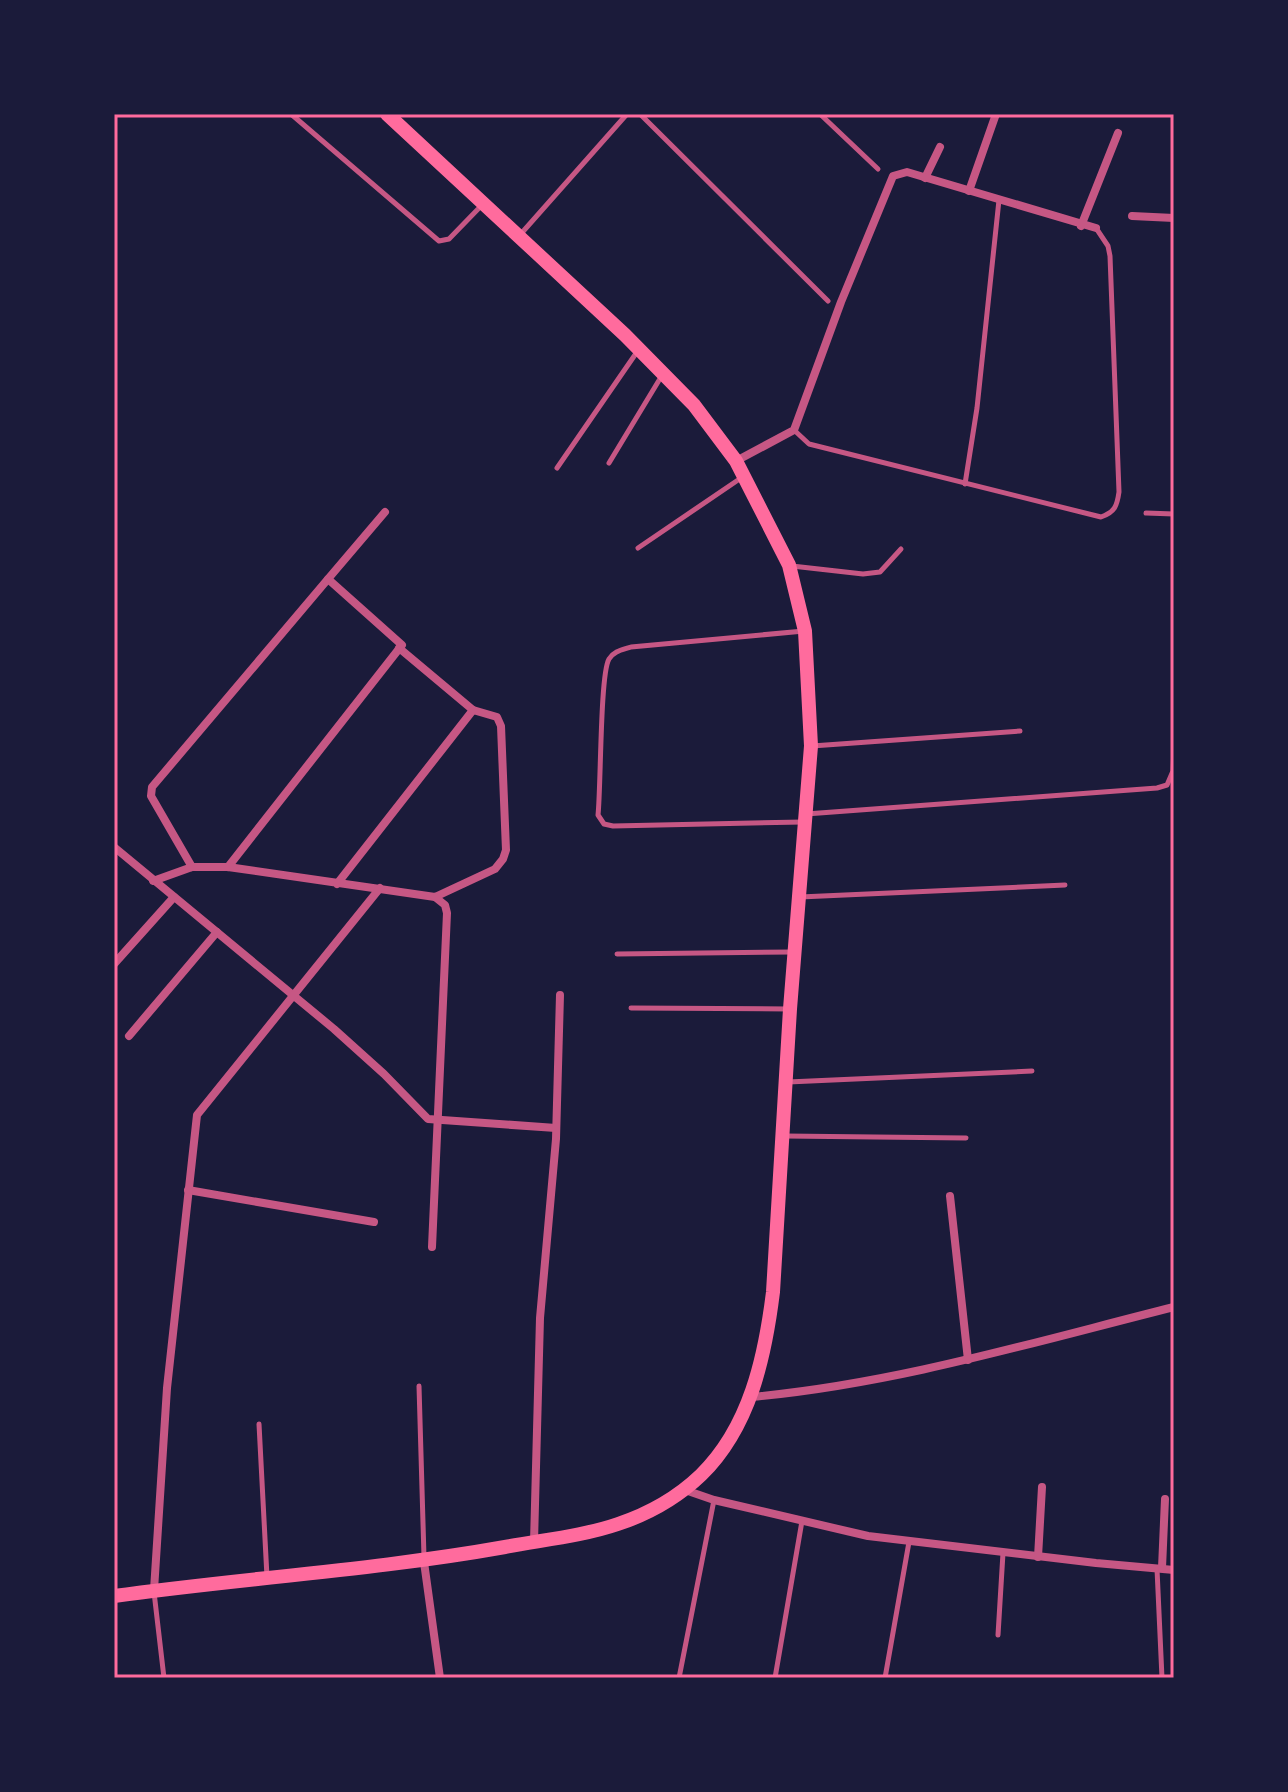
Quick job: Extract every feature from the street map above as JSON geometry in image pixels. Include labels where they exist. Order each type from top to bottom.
[{"type":"main road","points":[[114,1596],[424,1562],[617,1524],[662,1504],[684,1489],[702,1474],[718,1454],[751,1397],[768,1334],[811,746],[805,631],[789,565],[736,461],[718,434],[664,373],[387,114]]},
{"type":"street","points":[[969,191],[996,114]]},
{"type":"street","points":[[1081,226],[1118,133]]},
{"type":"street","points":[[925,178],[940,147]]},
{"type":"street","points":[[736,461],[794,430],[841,302],[893,176],[907,172],[1096,228]]},
{"type":"street","points":[[1132,216],[1174,218]]},
{"type":"street","points":[[192,867],[151,796],[152,787],[385,512]]},
{"type":"street","points":[[228,867],[402,645],[400,640],[328,579]]},
{"type":"street","points":[[399,648],[473,710],[497,717],[501,726],[506,850],[503,859],[495,869],[435,897]]},
{"type":"street","points":[[337,884],[473,710]]},
{"type":"street","points":[[114,847],[294,995],[384,1074],[423,1115],[439,1120],[556,1128]]},
{"type":"street","points":[[153,881],[192,867],[228,867],[435,897],[445,905],[432,1247]]},
{"type":"street","points":[[154,1590],[167,1388],[197,1115],[380,888]]},
{"type":"street","points":[[114,964],[174,897]]},
{"type":"street","points":[[129,1036],[217,932]]},
{"type":"street","points":[[534,1542],[540,1318],[556,1128],[560,995]]},
{"type":"street","points":[[188,1190],[374,1222]]},
{"type":"street","points":[[950,1196],[968,1360]]},
{"type":"street","points":[[751,1397],[830,1387],[968,1360],[1174,1307]]},
{"type":"street","points":[[1038,1557],[1042,1487]]},
{"type":"street","points":[[684,1489],[714,1500],[803,1521],[909,1542],[1174,1570]]},
{"type":"street","points":[[1160,1568],[1165,1499]]},
{"type":"street","points":[[424,1562],[440,1678]]},
{"type":"lane","points":[[291,114],[439,241],[449,239],[484,203]]},
{"type":"lane","points":[[519,237],[627,114]]},
{"type":"lane","points":[[640,114],[828,301]]},
{"type":"lane","points":[[820,114],[878,169]]},
{"type":"lane","points":[[965,484],[977,408],[999,200]]},
{"type":"lane","points":[[794,430],[809,444],[1101,517],[1117,507],[1116,366],[1110,256],[1108,246],[1096,228]]},
{"type":"lane","points":[[557,468],[640,349]]},
{"type":"lane","points":[[609,463],[664,373]]},
{"type":"lane","points":[[638,548],[745,476]]},
{"type":"lane","points":[[1146,513],[1174,514]]},
{"type":"lane","points":[[789,565],[863,574],[880,572],[901,549]]},
{"type":"lane","points":[[805,631],[631,647],[616,652],[607,661],[603,691],[598,815],[604,824],[805,818],[1157,788],[1167,785],[1173,771],[1174,747]]},
{"type":"lane","points":[[811,746],[1020,731]]},
{"type":"lane","points":[[799,897],[1065,885]]},
{"type":"lane","points":[[617,954],[795,952]]},
{"type":"lane","points":[[631,1008],[790,1009]]},
{"type":"lane","points":[[787,1082],[1032,1071]]},
{"type":"lane","points":[[784,1136],[966,1138]]},
{"type":"lane","points":[[419,1386],[424,1562]]},
{"type":"lane","points":[[259,1424],[267,1578]]},
{"type":"lane","points":[[679,1678],[714,1500]]},
{"type":"lane","points":[[775,1678],[803,1521]]},
{"type":"lane","points":[[885,1678],[909,1542]]},
{"type":"lane","points":[[998,1635],[1003,1553]]},
{"type":"lane","points":[[1160,1568],[1162,1678]]},
{"type":"lane","points":[[154,1590],[164,1678]]}]
